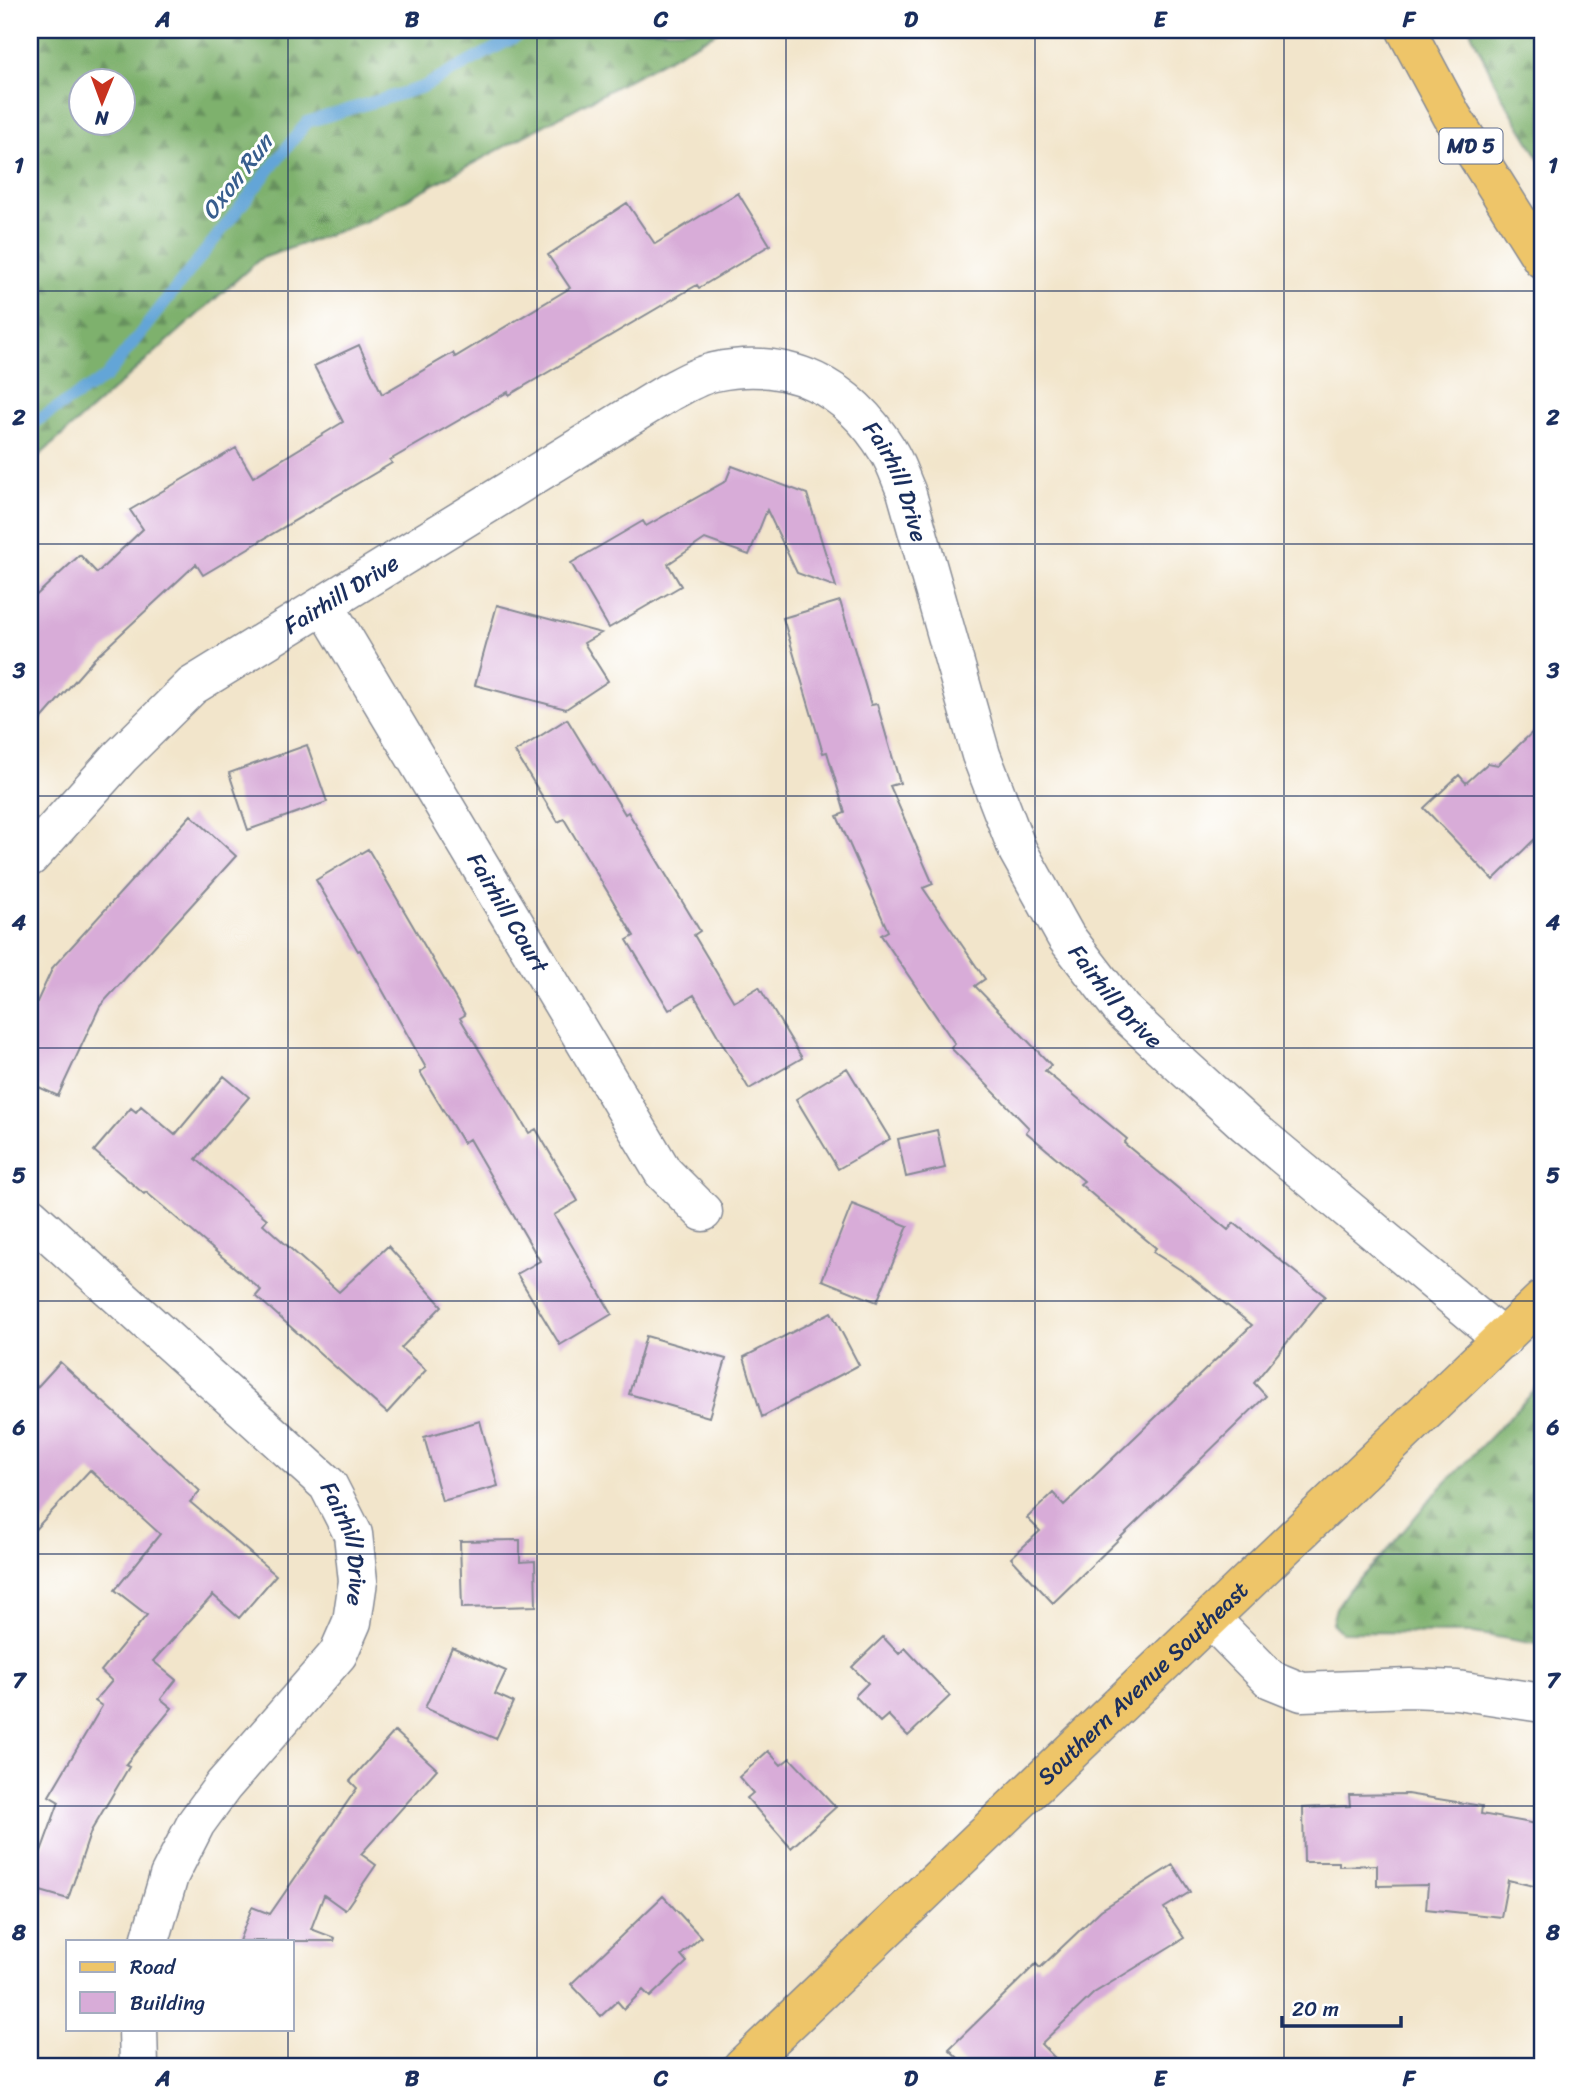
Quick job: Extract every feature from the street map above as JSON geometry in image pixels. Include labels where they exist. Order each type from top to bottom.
[{"type":"main road","name":"MD 5","points":[[1406,30],[1452,116],[1542,259]]},
{"type":"main road","name":"Southern Avenue Southeast","points":[[742,2067],[1542,1300]]},
{"type":"street","name":"Fairhill Drive","points":[[30,858],[120,757],[192,686],[669,392],[711,373],[751,367],[792,371],[820,383],[844,400],[889,452],[906,491],[981,755],[1018,851],[1066,937],[1122,1010],[1177,1061],[1246,1124],[1503,1339]]},
{"type":"street","name":"Fairhill Court","points":[[325,606],[663,1172],[703,1212]]},
{"type":"street","name":"Fairhill Drive","points":[[36,1234],[328,1485],[353,1534],[358,1581],[352,1622],[338,1654],[223,1786],[196,1823],[169,1876],[150,1940]]},
{"type":"street","points":[[1211,1619],[1270,1679],[1302,1692],[1410,1688],[1457,1690],[1542,1703]]},
{"type":"street","points":[[138,2030],[139,2067]]},
{"type":"green space","points":[[30,30],[721,30],[364,222],[260,259],[30,464]]},
{"type":"green space","points":[[1470,30],[1542,30],[1542,163],[1501,95]]},
{"type":"green space","points":[[1542,1383],[1542,1645],[1474,1633],[1341,1632],[1332,1623],[1336,1608],[1349,1589],[1385,1553],[1432,1497]]},
{"type":"building","points":[[738,193],[770,245],[699,288],[697,285],[509,395],[508,392],[390,460],[392,463],[203,575],[196,564],[94,659],[30,732],[30,601],[80,555],[97,573],[143,529],[130,510],[236,448],[253,477],[343,422],[314,366],[359,345],[382,394],[453,353],[455,357],[570,288],[548,255],[627,203],[655,244]]},
{"type":"building","points":[[732,466],[807,494],[836,587],[797,573],[767,510],[749,555],[705,539],[668,564],[681,586],[609,628],[571,563],[643,521],[646,526],[726,481]]},
{"type":"building","points":[[840,601],[871,705],[877,704],[900,783],[890,786],[933,884],[923,888],[985,979],[975,986],[1051,1065],[1045,1071],[1127,1139],[1124,1143],[1228,1230],[1234,1223],[1325,1296],[1254,1383],[1266,1396],[1053,1603],[1011,1558],[1040,1531],[1027,1518],[1053,1493],[1064,1505],[1252,1325],[1190,1276],[1153,1252],[1156,1248],[1080,1184],[1084,1181],[1026,1132],[1029,1128],[951,1048],[955,1044],[881,935],[888,931],[837,816],[845,813],[827,752],[823,753],[783,618]]},
{"type":"building","points":[[497,605],[601,633],[584,643],[608,681],[566,709],[475,685]]},
{"type":"building","points":[[567,719],[625,814],[628,812],[700,931],[694,935],[734,1002],[759,987],[802,1058],[749,1089],[694,995],[669,1010],[627,940],[634,936],[564,819],[558,822],[515,752]]},
{"type":"building","points":[[1542,723],[1542,832],[1493,880],[1424,808],[1459,775],[1466,783],[1488,763],[1498,765]]},
{"type":"building","points":[[307,745],[327,802],[248,830],[229,773]]},
{"type":"building","points":[[191,815],[236,856],[100,1006],[58,1096],[30,1083],[30,1017],[53,967]]},
{"type":"building","points":[[368,849],[465,1015],[460,1018],[529,1133],[536,1129],[578,1201],[554,1215],[612,1314],[560,1345],[517,1274],[540,1261],[469,1139],[463,1143],[420,1072],[426,1068],[360,950],[358,951],[316,880]]},
{"type":"building","points":[[847,1068],[890,1139],[838,1169],[796,1099]]},
{"type":"building","points":[[224,1076],[249,1097],[196,1159],[267,1219],[263,1224],[339,1292],[388,1246],[442,1306],[401,1348],[426,1370],[387,1413],[256,1296],[261,1290],[94,1151],[131,1108],[136,1112],[141,1106],[175,1135]]},
{"type":"building","points":[[937,1130],[945,1168],[906,1177],[898,1139]]},
{"type":"building","points":[[852,1204],[908,1226],[877,1302],[822,1280]]},
{"type":"building","points":[[831,1312],[859,1365],[762,1417],[744,1357]]},
{"type":"building","points":[[646,1336],[726,1359],[709,1417],[629,1394]]},
{"type":"building","points":[[60,1362],[200,1491],[190,1502],[276,1575],[239,1618],[213,1595],[153,1661],[176,1680],[161,1699],[172,1708],[125,1765],[129,1767],[91,1831],[68,1899],[30,1888],[30,1851],[40,1854],[59,1802],[49,1796],[102,1706],[95,1701],[112,1681],[101,1671],[147,1615],[115,1590],[160,1534],[90,1470],[30,1535],[30,1395]]},
{"type":"building","points":[[480,1421],[498,1486],[442,1501],[424,1437]]},
{"type":"building","points":[[520,1540],[520,1562],[535,1561],[536,1606],[462,1608],[460,1541]]},
{"type":"building","points":[[883,1637],[899,1654],[905,1648],[950,1696],[908,1736],[888,1715],[880,1722],[855,1696],[868,1683],[852,1667]]},
{"type":"building","points":[[452,1647],[506,1671],[495,1694],[513,1702],[496,1739],[425,1708]]},
{"type":"building","points":[[395,1731],[437,1769],[361,1854],[376,1865],[345,1910],[324,1895],[311,1929],[335,1938],[334,1941],[239,1940],[252,1907],[270,1914],[357,1788],[350,1781]]},
{"type":"building","points":[[768,1751],[781,1765],[790,1758],[836,1807],[791,1848],[747,1798],[753,1793],[739,1777]]},
{"type":"building","points":[[1407,1794],[1482,1806],[1481,1814],[1542,1825],[1542,1888],[1508,1880],[1501,1917],[1426,1909],[1428,1885],[1377,1886],[1377,1865],[1339,1866],[1339,1862],[1304,1862],[1303,1808],[1350,1806],[1349,1795]]},
{"type":"building","points":[[1173,1865],[1190,1892],[1164,1908],[1184,1938],[1094,1993],[1041,2044],[1064,2067],[967,2067],[949,2049],[1036,1964],[1040,1968],[1101,1910]]},
{"type":"building","points":[[663,1896],[701,1937],[681,1955],[687,1962],[650,1997],[643,1990],[624,2009],[617,2001],[601,2016],[571,1984]]},
{"type":"waterway","name":"Oxon Run","points":[[30,425],[106,377],[307,122],[423,87],[528,30]]}]
